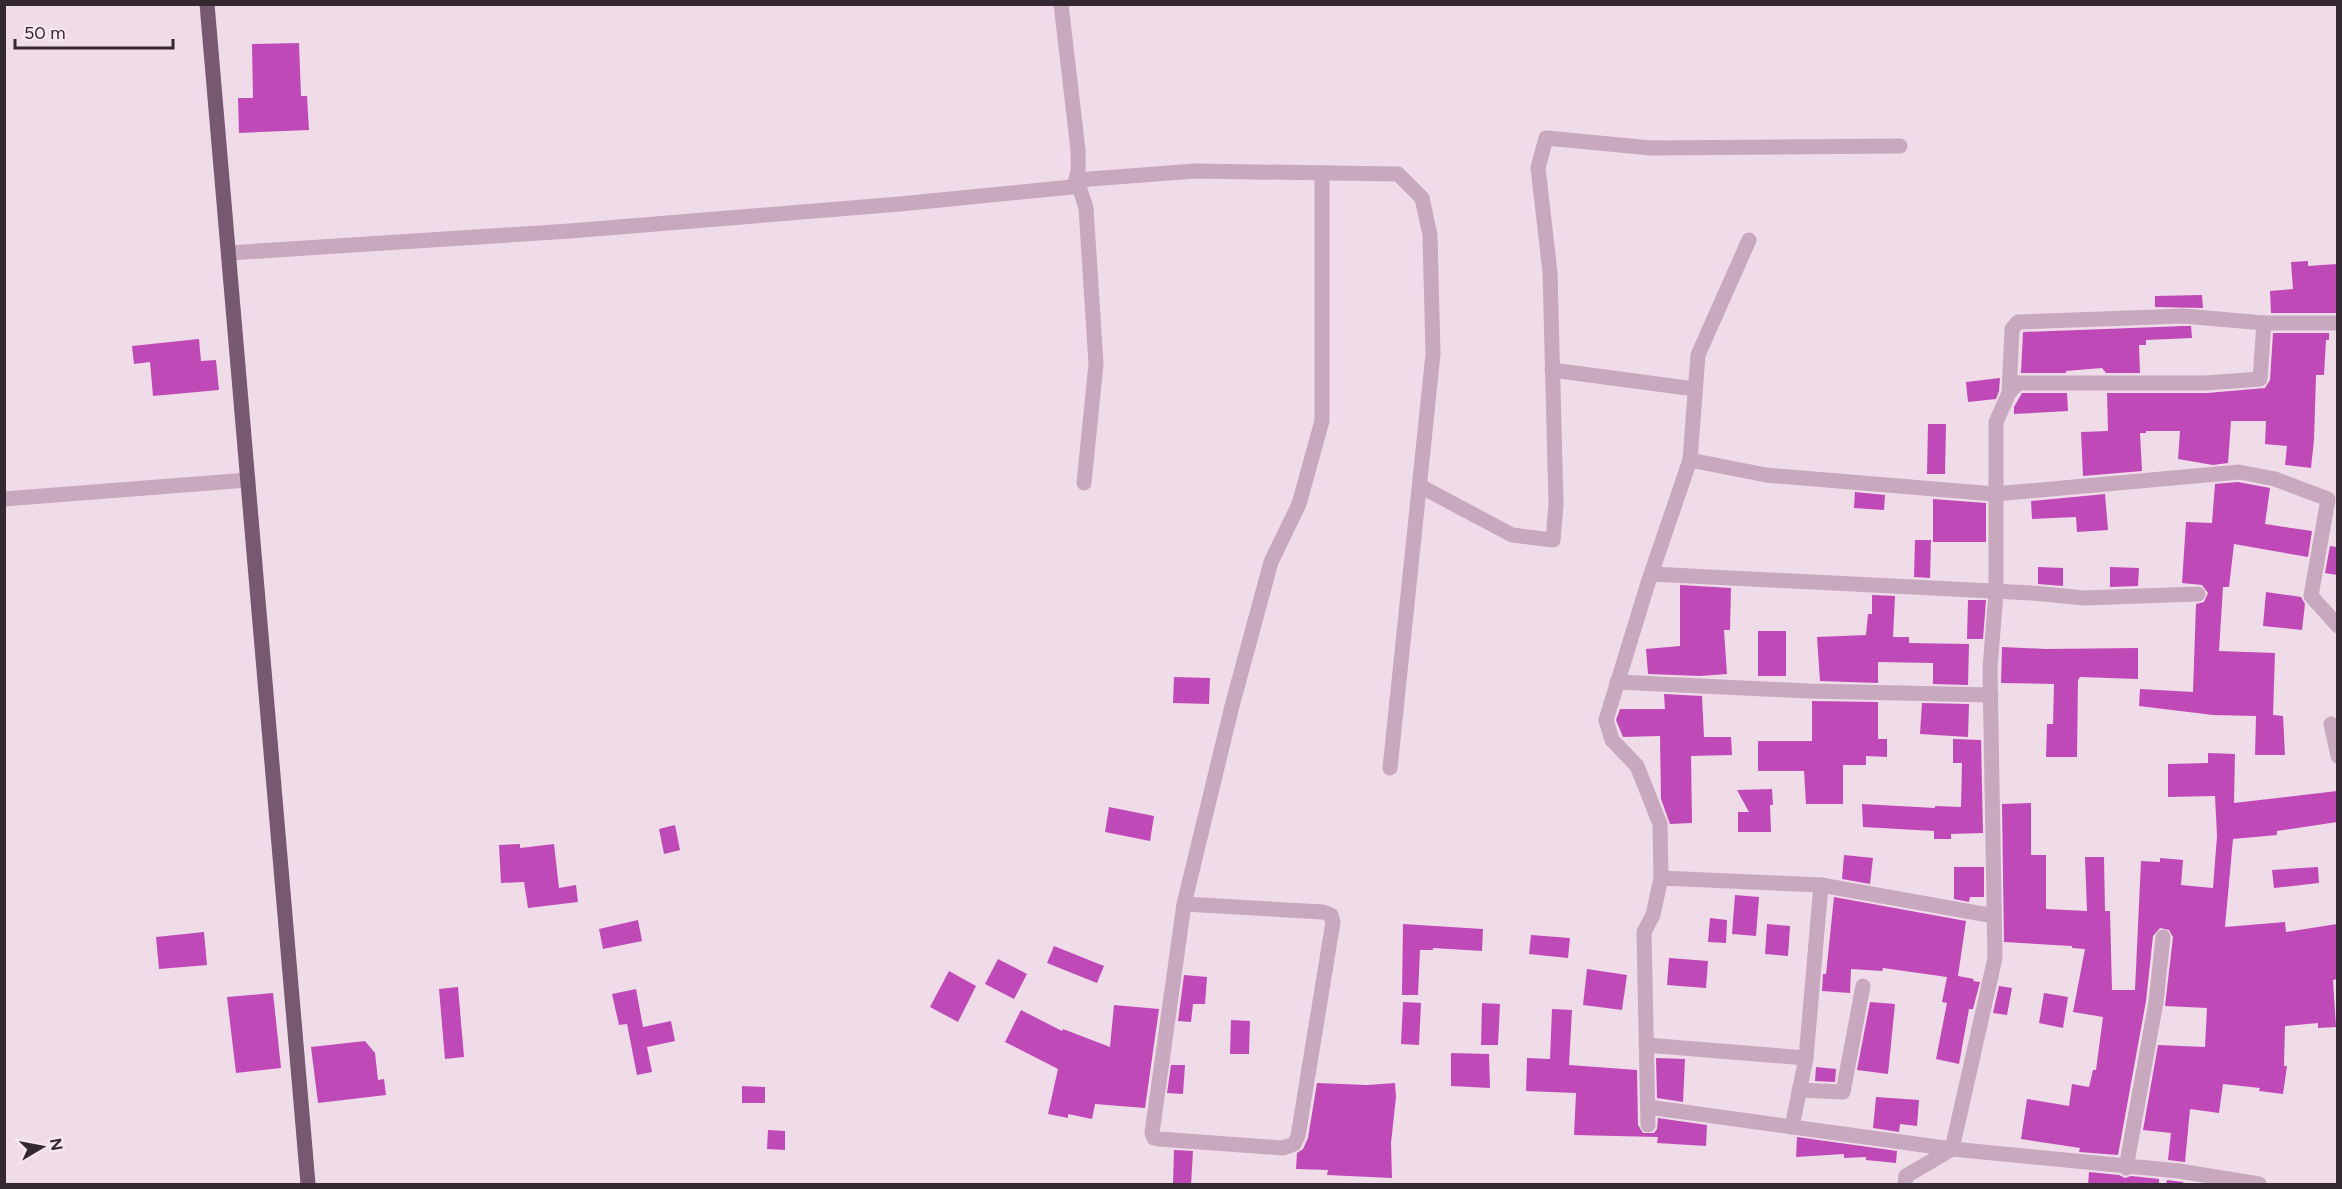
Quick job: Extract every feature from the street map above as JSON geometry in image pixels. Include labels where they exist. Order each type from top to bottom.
[{"type":"main road","points":[[207,4],[308,1185]]},
{"type":"street","points":[[1061,4],[1078,150],[1077,180],[1086,208],[1096,364],[1084,483]]},
{"type":"street","points":[[1420,486],[1512,535],[1553,540],[1556,504],[1550,272],[1538,168],[1546,138],[1651,148],[1900,146]]},
{"type":"street","points":[[1077,180],[1195,171],[1398,174],[1422,198],[1430,235],[1434,354],[1390,768]]},
{"type":"street","points":[[1185,904],[1323,912],[1331,915],[1333,922],[1299,1136],[1294,1144],[1283,1148],[1154,1138],[1152,1133],[1185,904],[1232,706],[1271,562],[1299,504],[1322,421],[1322,173]]},
{"type":"street","points":[[229,253],[558,232],[900,204],[1066,189],[1072,187],[1077,180]]},
{"type":"street","points":[[1648,1125],[1644,932],[1653,915],[1661,878],[1660,824],[1637,766],[1612,740],[1606,720],[1651,574],[1690,460],[1698,355],[1749,240]]},
{"type":"street","points":[[2009,393],[2010,336],[2018,322],[2184,316],[2264,323],[2337,323]]},
{"type":"street","points":[[1906,1180],[1952,1149],[1995,958],[1990,669],[1996,592],[1996,422],[2009,393],[2018,383],[2206,383],[2260,379],[2264,323]]},
{"type":"street","points":[[1552,370],[1695,389]]},
{"type":"street","points":[[1690,460],[1766,475],[1995,494],[2239,472],[2276,479],[2328,499],[2311,596],[2337,626]]},
{"type":"street","points":[[4,499],[248,480]]},
{"type":"street","points":[[1651,574],[2084,598],[2198,594]]},
{"type":"street","points":[[1617,682],[1809,691],[1991,695]]},
{"type":"street","points":[[2331,724],[2337,756]]},
{"type":"street","points":[[1661,878],[1821,885],[1994,916]]},
{"type":"street","points":[[1792,1127],[1806,1058],[1821,885]]},
{"type":"street","points":[[2126,1167],[2157,1002],[2163,938]]},
{"type":"street","points":[[1799,1090],[1843,1092],[1863,986]]},
{"type":"street","points":[[1646,1045],[1806,1058]]},
{"type":"street","points":[[1648,1107],[1952,1149],[2179,1171],[2230,1183],[2259,1185]]},
{"type":"street","points":[[1906,1180],[1921,1185]]},
{"type":"building","points":[[299,43],[301,96],[307,96],[309,130],[239,133],[238,98],[253,98],[252,44]]},
{"type":"building","points":[[2308,261],[2308,266],[2337,264],[2337,313],[2271,313],[2270,291],[2293,289],[2291,262]]},
{"type":"building","points":[[2202,295],[2203,308],[2155,307],[2155,296]]},
{"type":"building","points":[[2191,326],[2192,338],[2146,340],[2146,345],[2139,345],[2140,373],[2106,373],[2102,368],[2066,371],[2066,373],[2021,373],[2023,332]]},
{"type":"building","points":[[2273,333],[2329,333],[2329,340],[2326,340],[2324,375],[2316,375],[2311,468],[2285,465],[2287,446],[2265,444],[2266,421],[2231,421],[2228,463],[2213,465],[2178,459],[2180,431],[2146,431],[2146,433],[2140,433],[2142,471],[2083,476],[2081,432],[2108,431],[2107,393],[2207,393],[2265,388],[2270,380]]},
{"type":"building","points":[[199,339],[201,361],[216,360],[219,390],[153,396],[150,362],[134,364],[132,346]]},
{"type":"building","points":[[2000,378],[1996,399],[1968,402],[1966,382]]},
{"type":"building","points":[[2022,393],[2067,393],[2068,411],[2014,414],[2014,407]]},
{"type":"building","points":[[1928,424],[1946,424],[1945,474],[1927,474]]},
{"type":"building","points":[[2238,482],[2270,488],[2265,524],[2312,531],[2308,557],[2234,544],[2229,587],[2223,587],[2219,651],[2275,653],[2273,715],[2283,716],[2285,755],[2255,755],[2256,716],[2213,715],[2139,706],[2140,689],[2193,692],[2196,604],[2204,602],[2208,593],[2202,585],[2182,583],[2186,522],[2212,523],[2215,484]]},
{"type":"building","points":[[1855,492],[1885,495],[1884,510],[1854,508]]},
{"type":"building","points":[[2105,494],[2108,530],[2077,532],[2076,517],[2032,519],[2031,501]]},
{"type":"building","points":[[1933,499],[1986,503],[1986,542],[1933,542]]},
{"type":"building","points":[[1915,540],[1931,540],[1930,578],[1914,577]]},
{"type":"building","points":[[2330,546],[2337,547],[2337,575],[2325,573]]},
{"type":"building","points":[[2038,567],[2063,568],[2063,586],[2038,584]]},
{"type":"building","points":[[2110,567],[2139,568],[2138,586],[2110,587]]},
{"type":"building","points":[[1680,585],[1731,588],[1730,630],[1724,630],[1727,674],[1700,676],[1648,674],[1646,649],[1680,646]]},
{"type":"building","points":[[2266,592],[2301,597],[2305,604],[2302,630],[2263,626]]},
{"type":"building","points":[[1872,595],[1895,596],[1893,637],[1909,637],[1909,643],[1969,644],[1968,685],[1933,684],[1933,663],[1878,662],[1878,683],[1820,681],[1817,637],[1866,635],[1868,614],[1872,614]]},
{"type":"building","points":[[1968,600],[1986,600],[1983,639],[1967,639]]},
{"type":"building","points":[[1758,631],[1786,631],[1786,676],[1758,676]]},
{"type":"building","points":[[2002,647],[2138,648],[2138,679],[2080,677],[2078,680],[2077,757],[2046,757],[2047,724],[2053,724],[2054,684],[2001,683]]},
{"type":"building","points":[[1174,677],[1210,678],[1209,704],[1173,703]]},
{"type":"building","points":[[1664,694],[1702,696],[1704,737],[1731,737],[1732,755],[1691,756],[1692,823],[1670,824],[1661,799],[1660,736],[1623,737],[1616,720],[1620,709],[1665,709]]},
{"type":"building","points":[[1812,701],[1878,702],[1878,739],[1887,739],[1887,757],[1866,756],[1866,765],[1843,765],[1843,804],[1806,804],[1804,771],[1758,771],[1758,741],[1812,741]]},
{"type":"building","points":[[1922,703],[1969,704],[1968,737],[1920,734]]},
{"type":"building","points":[[1953,739],[1981,740],[1983,833],[1951,834],[1951,839],[1934,839],[1934,831],[1863,827],[1862,804],[1961,807],[1962,763],[1953,763]]},
{"type":"building","points":[[2208,753],[2235,754],[2234,803],[2337,791],[2337,822],[2277,831],[2277,835],[2233,839],[2225,927],[2285,922],[2286,932],[2337,924],[2337,979],[2333,980],[2336,1027],[2318,1028],[2318,1023],[2285,1026],[2284,1066],[2287,1066],[2283,1094],[2259,1091],[2260,1088],[2223,1084],[2219,1113],[2190,1109],[2185,1162],[2168,1160],[2171,1133],[2143,1130],[2158,1045],[2205,1047],[2207,1008],[2165,1006],[2173,937],[2169,930],[2160,928],[2153,936],[2146,1001],[2118,1155],[2079,1152],[2080,1148],[2021,1139],[2027,1099],[2069,1106],[2072,1084],[2089,1087],[2093,1070],[2096,1070],[2103,1017],[2073,1012],[2085,949],[2072,948],[2072,946],[2004,942],[2002,804],[2031,803],[2031,855],[2046,855],[2046,909],[2087,911],[2085,857],[2104,857],[2105,911],[2110,911],[2112,990],[2135,990],[2141,861],[2160,862],[2160,858],[2183,860],[2181,885],[2213,888],[2217,836],[2215,796],[2168,797],[2168,764],[2208,763]]},
{"type":"building","points":[[1772,789],[1771,832],[1738,832],[1738,812],[1749,812],[1737,790]]},
{"type":"building","points":[[1109,807],[1154,816],[1150,841],[1105,832]]},
{"type":"building","points":[[675,825],[680,850],[664,854],[659,829]]},
{"type":"building","points":[[520,844],[520,848],[554,844],[559,888],[576,885],[578,902],[528,908],[524,882],[501,883],[499,845]]},
{"type":"building","points":[[1844,855],[1873,858],[1870,884],[1842,879]]},
{"type":"building","points":[[1954,867],[1984,867],[1984,897],[1970,897],[1969,902],[1954,899]]},
{"type":"building","points":[[2318,867],[2319,883],[2274,888],[2272,870]]},
{"type":"building","points":[[1735,895],[1759,897],[1756,936],[1732,934]]},
{"type":"building","points":[[1834,897],[1966,921],[1958,976],[1980,982],[1973,1009],[1969,1009],[1959,1064],[1936,1059],[1947,1003],[1942,1002],[1947,977],[1883,968],[1882,971],[1851,969],[1850,993],[1822,991],[1823,974],[1826,974]]},
{"type":"building","points":[[1710,918],[1727,920],[1726,943],[1708,942]]},
{"type":"building","points":[[638,920],[642,941],[603,949],[599,929]]},
{"type":"building","points":[[1403,924],[1483,929],[1482,951],[1433,948],[1433,950],[1420,950],[1418,995],[1402,995]]},
{"type":"building","points":[[1767,924],[1790,926],[1788,956],[1765,954]]},
{"type":"building","points":[[204,932],[207,965],[159,969],[156,937]]},
{"type":"building","points":[[1531,935],[1570,938],[1568,958],[1529,954]]},
{"type":"building","points":[[1054,946],[1104,966],[1097,983],[1047,963]]},
{"type":"building","points":[[1669,958],[1708,961],[1706,988],[1667,985]]},
{"type":"building","points":[[998,959],[1027,974],[1014,999],[985,984]]},
{"type":"building","points":[[1587,969],[1627,975],[1622,1010],[1583,1005]]},
{"type":"building","points":[[949,971],[976,986],[958,1022],[930,1007]]},
{"type":"building","points":[[1184,975],[1207,977],[1205,1004],[1193,1004],[1191,1022],[1178,1021]]},
{"type":"building","points":[[1999,986],[2012,988],[2007,1015],[1993,1013]]},
{"type":"building","points":[[458,987],[464,1057],[445,1059],[439,989]]},
{"type":"building","points":[[636,989],[643,1027],[671,1021],[675,1041],[647,1047],[652,1072],[637,1075],[627,1024],[619,1025],[612,994]]},
{"type":"building","points":[[273,993],[281,1068],[236,1073],[227,997]]},
{"type":"building","points":[[2044,993],[2068,997],[2063,1028],[2039,1023]]},
{"type":"building","points":[[1403,1002],[1421,1003],[1419,1045],[1401,1044]]},
{"type":"building","points":[[1870,1002],[1895,1004],[1888,1074],[1857,1070]]},
{"type":"building","points":[[1482,1003],[1500,1004],[1498,1045],[1481,1045]]},
{"type":"building","points":[[1114,1005],[1159,1009],[1145,1108],[1095,1104],[1092,1119],[1068,1114],[1068,1118],[1048,1114],[1058,1069],[1005,1042],[1021,1010],[1062,1031],[1063,1029],[1110,1047]]},
{"type":"building","points":[[1552,1009],[1572,1010],[1569,1065],[1637,1070],[1638,1125],[1643,1133],[1654,1133],[1657,1129],[1658,1118],[1707,1125],[1706,1146],[1657,1143],[1658,1137],[1574,1135],[1576,1093],[1526,1091],[1527,1058],[1550,1059]]},
{"type":"building","points":[[1231,1020],[1250,1021],[1249,1054],[1230,1054]]},
{"type":"building","points":[[365,1041],[375,1053],[378,1080],[384,1079],[386,1095],[318,1103],[311,1047]]},
{"type":"building","points":[[1451,1053],[1489,1054],[1490,1088],[1451,1086]]},
{"type":"building","points":[[1656,1058],[1685,1059],[1683,1102],[1657,1098]]},
{"type":"building","points":[[1171,1065],[1185,1065],[1183,1094],[1167,1093]]},
{"type":"building","points":[[1816,1067],[1836,1069],[1835,1082],[1815,1081]]},
{"type":"building","points":[[1317,1083],[1367,1085],[1395,1083],[1396,1097],[1391,1143],[1392,1178],[1327,1175],[1328,1170],[1296,1169],[1297,1153],[1303,1149],[1308,1138]]},
{"type":"building","points":[[742,1086],[765,1087],[765,1103],[742,1103]]},
{"type":"building","points":[[1876,1097],[1919,1100],[1917,1126],[1900,1124],[1899,1132],[1873,1128]]},
{"type":"building","points":[[768,1130],[785,1131],[785,1150],[767,1149]]},
{"type":"building","points":[[1797,1137],[1897,1151],[1896,1163],[1866,1160],[1866,1157],[1844,1158],[1844,1154],[1796,1157]]},
{"type":"building","points":[[1174,1150],[1193,1151],[1191,1185],[1173,1185]]},
{"type":"building","points":[[2089,1172],[2119,1175],[2125,1178],[2131,1176],[2159,1179],[2159,1185],[2088,1185]]},
{"type":"building","points":[[2167,1180],[2183,1182],[2183,1185],[2166,1185]]}]
